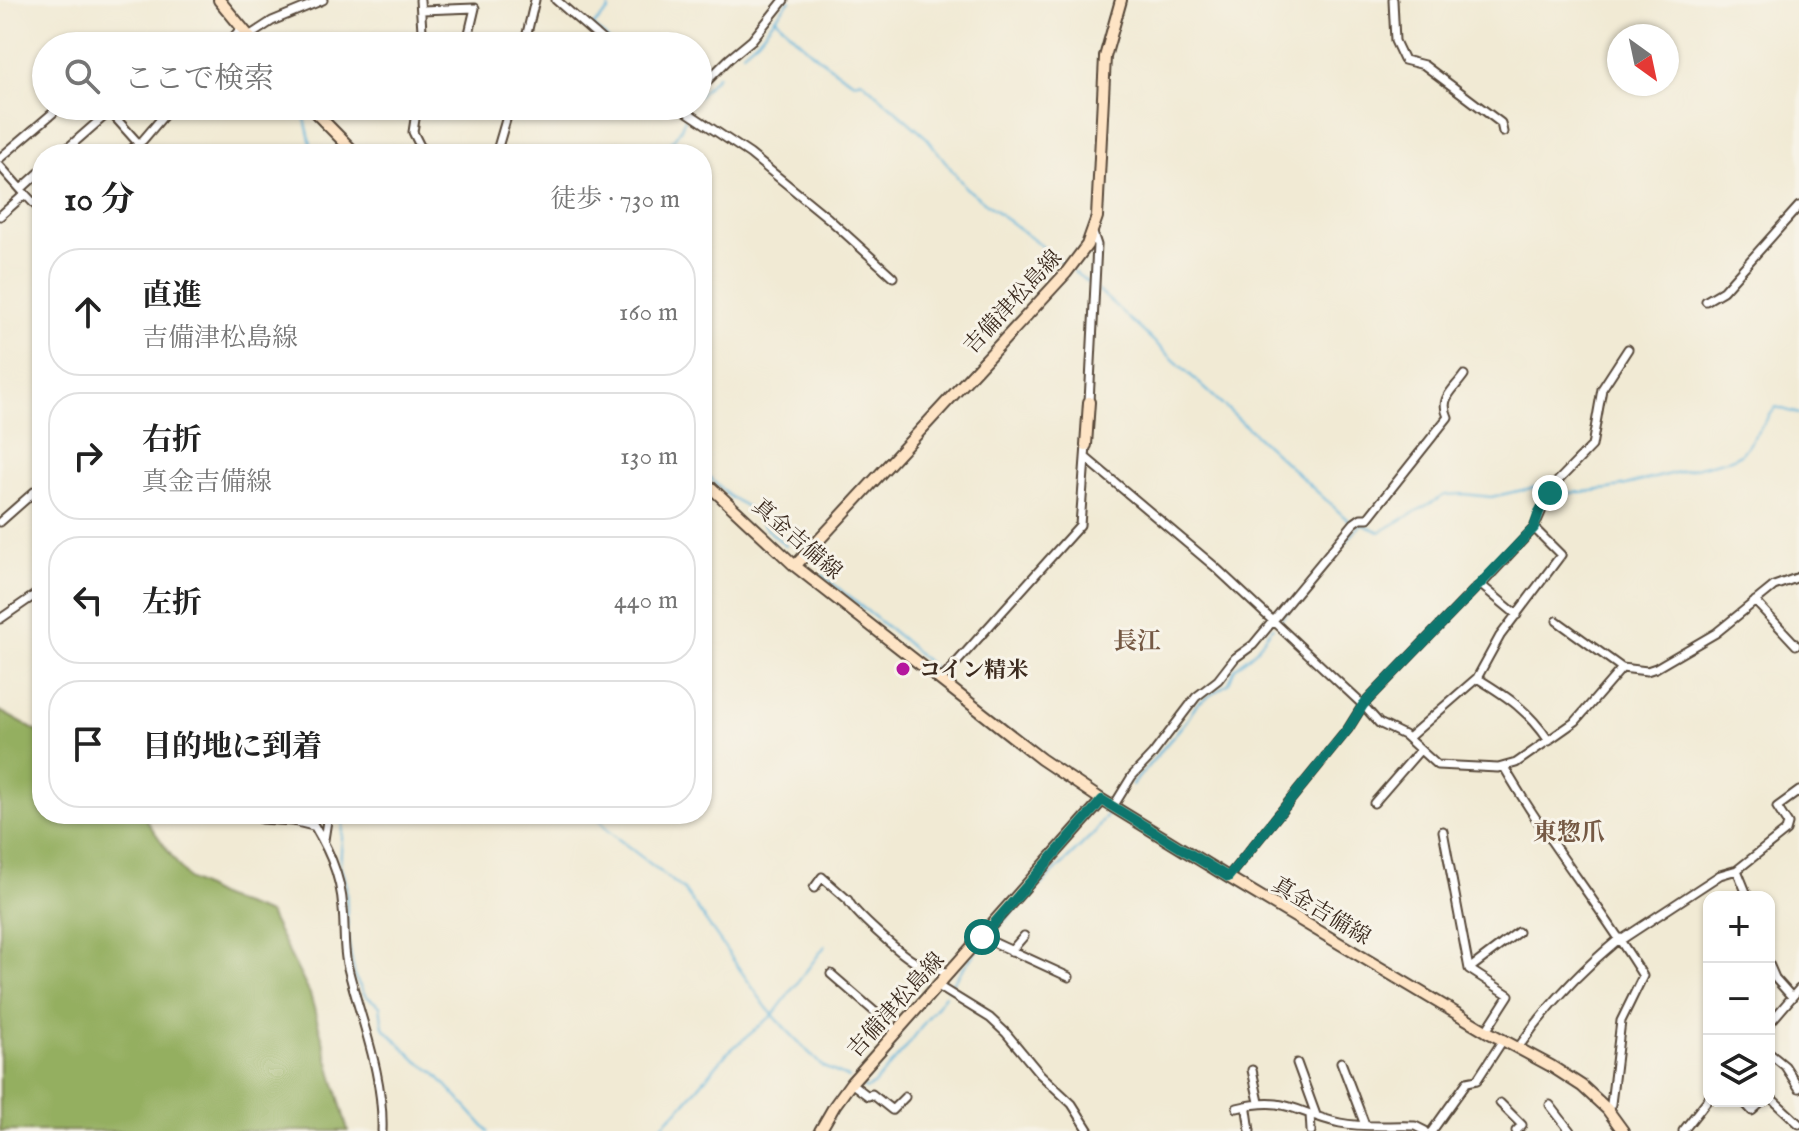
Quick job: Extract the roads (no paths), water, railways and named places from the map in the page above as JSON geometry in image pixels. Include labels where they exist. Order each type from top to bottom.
[{"type":"main road","points":[[219,0],[241,31]]},
{"type":"main road","name":"吉備津松島線","points":[[795,566],[1080,256],[1093,232],[1099,194],[1105,57],[1121,0]]},
{"type":"main road","points":[[323,120],[346,144]]},
{"type":"main road","points":[[1086,445],[1089,402]]},
{"type":"main road","name":"真金吉備線","points":[[712,488],[795,566],[1029,751],[1228,877],[1582,1086],[1607,1109],[1623,1131]]},
{"type":"main road","name":"吉備津松島線","points":[[820,1131],[851,1083],[1102,800]]},
{"type":"street","points":[[241,31],[323,0]]},
{"type":"street","points":[[420,0],[423,32]]},
{"type":"street","points":[[527,32],[535,0]]},
{"type":"street","points":[[556,0],[593,32]]},
{"type":"street","points":[[712,76],[752,40],[784,0]]},
{"type":"street","points":[[1393,0],[1395,41],[1404,60],[1424,65],[1501,123],[1503,132]]},
{"type":"street","points":[[422,10],[475,8],[469,32]]},
{"type":"street","points":[[0,158],[45,120]]},
{"type":"street","points":[[71,144],[96,120]]},
{"type":"street","points":[[117,120],[138,143],[159,120]]},
{"type":"street","points":[[415,120],[413,132],[419,144]]},
{"type":"street","points":[[499,144],[506,120]]},
{"type":"street","points":[[700,120],[771,170],[893,277]]},
{"type":"street","points":[[0,166],[32,201]]},
{"type":"street","points":[[0,216],[32,182]]},
{"type":"street","points":[[1706,301],[1723,291],[1799,206]]},
{"type":"street","points":[[1089,402],[1097,245],[1093,232]]},
{"type":"street","points":[[1228,877],[1348,729],[1363,705],[1534,528],[1552,487],[1592,446],[1602,389],[1628,349]]},
{"type":"street","points":[[1113,807],[1132,776],[1160,746],[1196,697],[1218,680],[1235,658],[1253,645],[1348,530],[1361,518],[1368,518],[1448,417],[1444,400],[1464,375]]},
{"type":"street","points":[[940,681],[1080,525],[1086,445]]},
{"type":"street","points":[[1086,458],[1155,513],[1273,620],[1379,723],[1408,738],[1433,763],[1442,767],[1504,767],[1516,763],[1576,721],[1622,668]]},
{"type":"street","points":[[0,522],[32,494]]},
{"type":"street","points":[[1408,738],[1477,678],[1500,636],[1561,555],[1534,528]]},
{"type":"street","points":[[1557,621],[1622,668],[1647,671],[1716,633],[1774,586],[1799,577]]},
{"type":"street","points":[[1481,585],[1517,615]]},
{"type":"street","points":[[0,619],[32,597]]},
{"type":"street","points":[[1755,601],[1798,645]]},
{"type":"street","points":[[1477,678],[1515,701],[1535,720],[1549,741]]},
{"type":"street","points":[[1374,803],[1420,750]]},
{"type":"street","points":[[1504,767],[1529,810],[1643,976],[1621,1021],[1616,1047],[1617,1069],[1611,1104],[1607,1109]]},
{"type":"street","points":[[1518,1048],[1557,998],[1591,962],[1620,939],[1711,879],[1737,870],[1786,831],[1788,824],[1777,807],[1799,791]]},
{"type":"street","points":[[304,824],[315,827]]},
{"type":"street","points":[[313,824],[324,840],[338,877],[342,895],[343,942],[375,1065],[382,1131]]},
{"type":"street","points":[[324,840],[326,824]]},
{"type":"street","points":[[1443,831],[1469,969],[1509,995],[1486,1031]]},
{"type":"street","points":[[1737,870],[1746,891]]},
{"type":"street","points":[[814,888],[822,877],[914,963],[950,973]]},
{"type":"street","points":[[839,911],[848,900]]},
{"type":"street","points":[[1469,969],[1518,932]]},
{"type":"street","points":[[1011,951],[1024,936]]},
{"type":"street","points":[[982,937],[1069,977]]},
{"type":"street","points":[[831,974],[897,1031]]},
{"type":"street","points":[[1775,978],[1792,997]]},
{"type":"street","points":[[938,986],[990,1018],[1006,1033],[1040,1074],[1072,1104],[1089,1131]]},
{"type":"street","points":[[1775,1017],[1799,989]]},
{"type":"street","points":[[1432,1131],[1467,1082],[1477,1080],[1503,1040]]},
{"type":"street","points":[[1775,1058],[1785,1066],[1799,1088]]},
{"type":"street","points":[[1341,1062],[1365,1125]]},
{"type":"street","points":[[1297,1063],[1313,1114],[1311,1131]]},
{"type":"street","points":[[1252,1070],[1259,1102]]},
{"type":"street","points":[[851,1083],[892,1110],[905,1097]]},
{"type":"street","points":[[1237,1108],[1259,1102],[1294,1106],[1347,1127],[1415,1126],[1425,1131]]},
{"type":"street","points":[[1775,1102],[1799,1124]]},
{"type":"street","points":[[1500,1103],[1522,1125],[1516,1131]]},
{"type":"street","points":[[1550,1105],[1570,1131]]},
{"type":"street","points":[[1683,1131],[1703,1106]]},
{"type":"street","points":[[1247,1110],[1250,1131]]},
{"type":"waterway","points":[[600,32],[593,26],[609,10],[609,0]]},
{"type":"waterway","points":[[743,52],[758,39],[790,0]]},
{"type":"waterway","points":[[775,17],[835,70],[855,82],[861,80],[927,138],[966,188],[1066,265]]},
{"type":"waterway","points":[[712,82],[718,75]]},
{"type":"waterway","points":[[305,120],[311,144]]},
{"type":"waterway","points":[[670,144],[684,120]]},
{"type":"waterway","points":[[1074,272],[1094,287]]},
{"type":"waterway","points":[[1099,291],[1350,522]]},
{"type":"waterway","points":[[1554,490],[1571,493],[1610,489],[1731,459],[1742,453],[1776,407],[1799,414]]},
{"type":"waterway","points":[[712,480],[730,497],[751,509],[786,546]]},
{"type":"waterway","points":[[1278,623],[1361,524],[1380,532],[1445,495],[1491,497],[1536,487],[1547,489]]},
{"type":"waterway","points":[[822,575],[939,673]]},
{"type":"waterway","points":[[1132,785],[1197,704],[1229,683],[1235,668],[1254,652],[1273,627]]},
{"type":"waterway","points":[[989,936],[1096,831],[1108,813]]},
{"type":"waterway","points":[[343,824],[340,865],[346,885],[348,941],[355,978],[365,995],[380,1006],[383,1027],[416,1060],[434,1072],[488,1131]]},
{"type":"waterway","points":[[602,824],[684,890],[767,1008],[822,1066],[849,1078]]},
{"type":"waterway","points":[[947,989],[985,940]]},
{"type":"waterway","points":[[656,1131],[683,1105],[727,1053],[773,1015],[825,946]]},
{"type":"waterway","points":[[858,1083],[866,1089],[873,1085],[905,1049],[945,995]]},
{"type":"place","name":"コイン精米","points":[[903,669]]},
{"type":"district","name":"長江","points":[[1137,641]]},
{"type":"district","name":"東惣爪","points":[[1569,832]]}]
